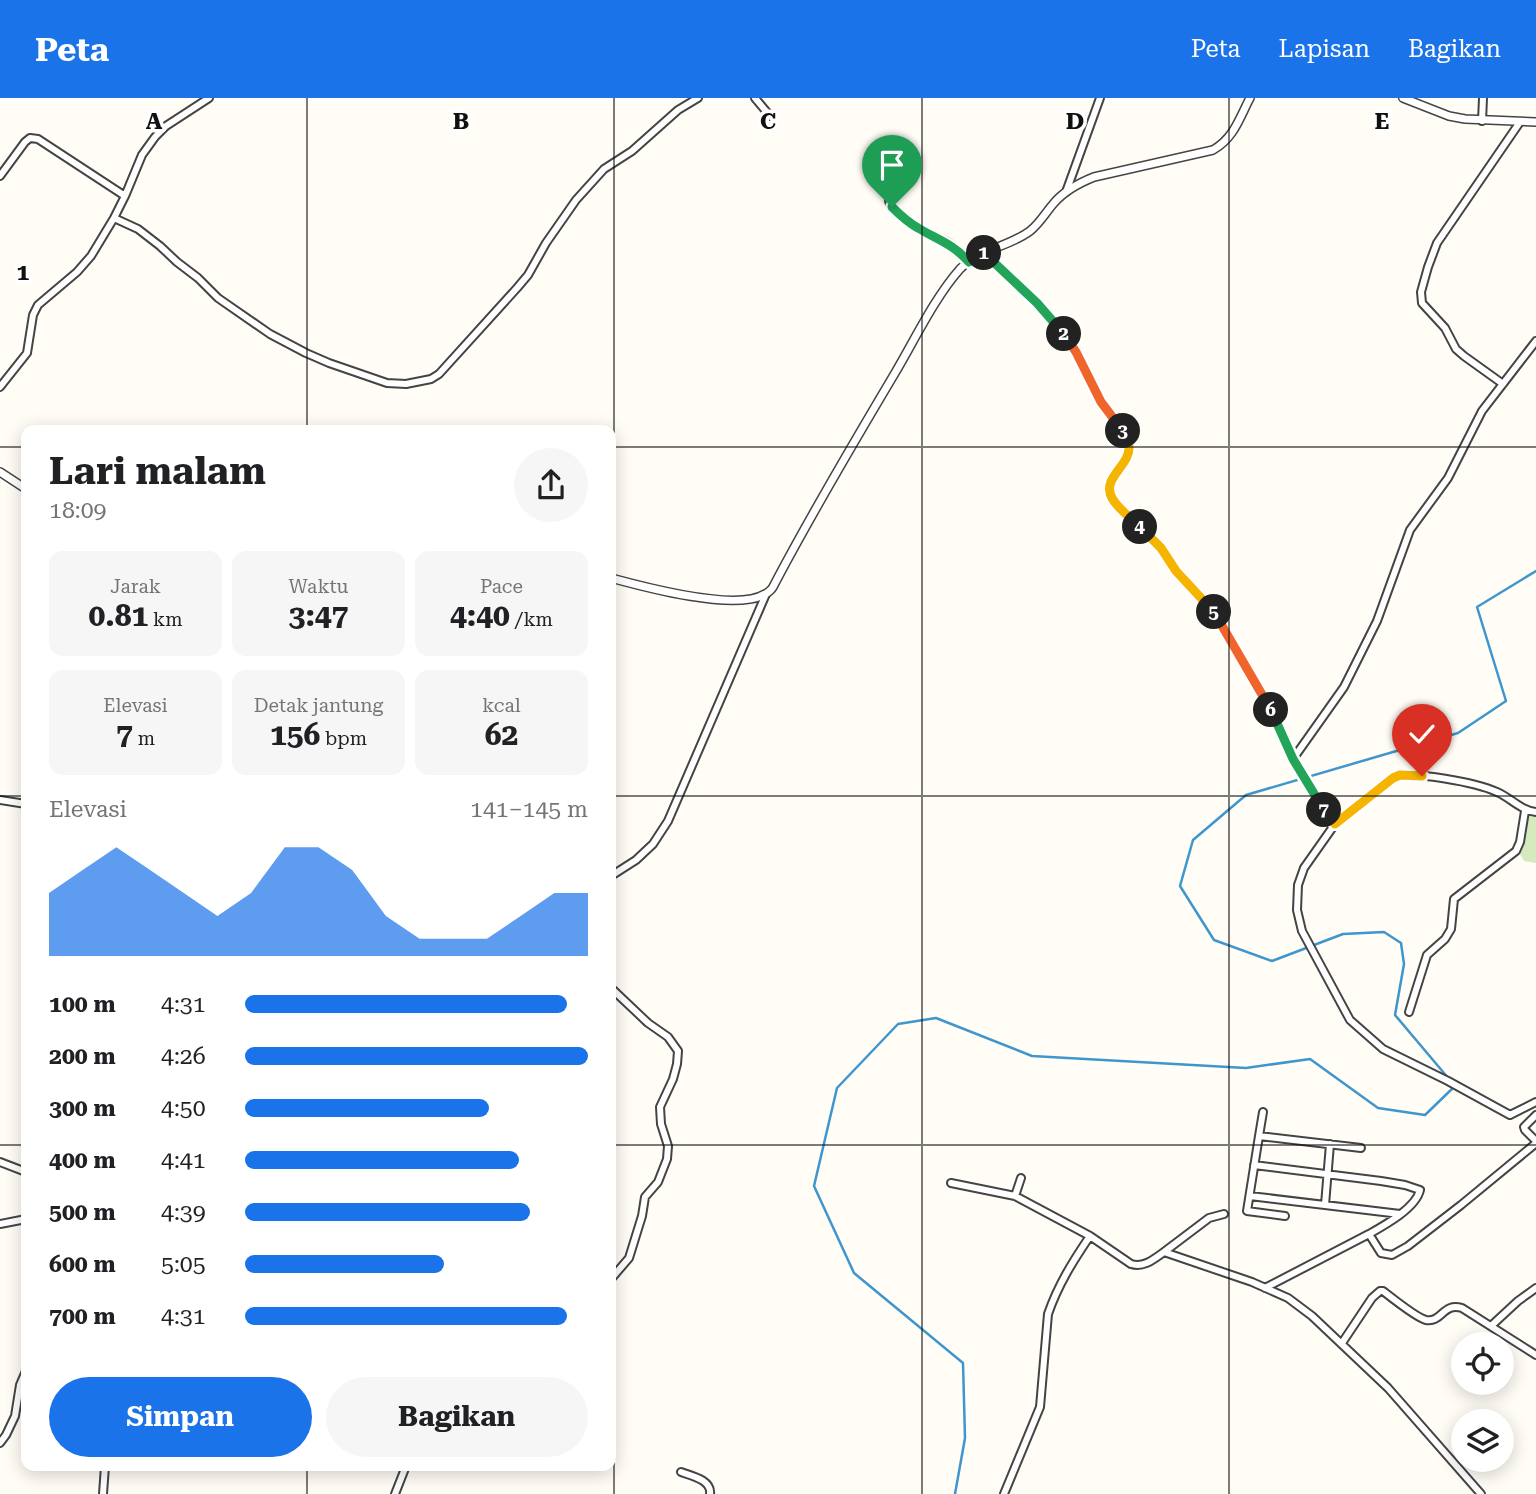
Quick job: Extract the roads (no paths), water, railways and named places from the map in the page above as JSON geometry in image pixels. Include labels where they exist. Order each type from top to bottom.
[{"type":"street","points":[[0,387],[27,353],[33,315],[38,305],[92,256],[125,196],[142,155],[155,137],[166,126],[209,98]]},
{"type":"street","points":[[114,218],[138,229],[218,298],[292,346],[369,378],[387,383],[407,384],[431,379],[439,374],[528,275],[576,200],[604,169],[632,151],[678,110],[698,98]]},
{"type":"street","points":[[755,98],[770,116]]},
{"type":"street","points":[[1066,192],[1100,98]]},
{"type":"street","points":[[616,579],[660,591],[713,599],[740,600],[766,594],[774,587],[804,527],[935,305],[960,270],[984,253],[1027,233],[1054,203],[1077,184],[1094,177],[1213,150],[1228,139],[1250,98]]},
{"type":"street","points":[[1403,98],[1450,116],[1482,121],[1536,122]]},
{"type":"street","points":[[1482,121],[1483,98]]},
{"type":"street","points":[[1503,384],[1457,349],[1445,328],[1422,303],[1421,292],[1437,243],[1520,122]]},
{"type":"street","points":[[0,176],[25,142],[30,138],[38,139],[125,196]]},
{"type":"street","points":[[908,181],[893,191],[888,202],[915,226],[960,251],[969,262]]},
{"type":"street","points":[[984,253],[1037,303],[1076,352],[1101,402],[1128,440],[1127,457],[1112,478],[1110,486],[1113,499],[1161,548],[1176,571],[1215,614],[1272,712],[1293,759],[1313,794],[1335,824]]},
{"type":"street","points":[[1293,759],[1344,687],[1377,621],[1410,530],[1448,478],[1482,411],[1536,341]]},
{"type":"street","points":[[0,472],[21,486]]},
{"type":"street","points":[[616,873],[636,860],[653,844],[668,821],[766,594]]},
{"type":"street","points":[[1536,812],[1525,811],[1501,793],[1480,786],[1400,775],[1335,824],[1326,834],[1304,869],[1298,886],[1297,910],[1302,932],[1350,1020],[1383,1049],[1510,1115],[1536,1102]]},
{"type":"street","points":[[0,800],[21,803]]},
{"type":"street","points":[[1409,1012],[1427,955],[1445,939],[1451,929],[1454,899],[1516,851],[1525,811]]},
{"type":"street","points":[[616,993],[648,1023],[668,1037],[678,1051],[673,1079],[660,1107],[661,1125],[668,1146],[667,1159],[658,1182],[645,1197],[629,1258],[616,1273]]},
{"type":"street","points":[[1263,1112],[1247,1211],[1285,1216]]},
{"type":"street","points":[[1369,1234],[1381,1253],[1392,1255],[1408,1246],[1535,1142],[1524,1127],[1536,1115]]},
{"type":"street","points":[[1259,1136],[1361,1148]]},
{"type":"street","points":[[1325,1205],[1330,1144]]},
{"type":"street","points":[[0,1162],[21,1170]]},
{"type":"street","points":[[1254,1165],[1393,1182],[1420,1190],[1418,1198],[1387,1225],[1265,1288]]},
{"type":"street","points":[[1015,1196],[1021,1178]]},
{"type":"street","points":[[951,1183],[1015,1196],[1090,1236],[1137,1266],[1164,1252],[1209,1218],[1224,1214]]},
{"type":"street","points":[[1250,1196],[1400,1213]]},
{"type":"street","points":[[0,1224],[21,1220]]},
{"type":"street","points":[[1004,1494],[1041,1407],[1048,1314],[1068,1270],[1090,1236]]},
{"type":"street","points":[[1164,1252],[1265,1288],[1287,1298],[1312,1316],[1388,1388],[1481,1494]]},
{"type":"street","points":[[1491,1326],[1536,1287]]},
{"type":"street","points":[[1342,1343],[1372,1298],[1383,1291],[1426,1320],[1434,1319],[1447,1308],[1462,1308],[1536,1355]]},
{"type":"street","points":[[0,1443],[15,1416],[21,1383]]},
{"type":"street","points":[[103,1494],[105,1471]]},
{"type":"street","points":[[395,1494],[405,1471]]},
{"type":"street","points":[[681,1472],[705,1482],[711,1490],[709,1494]]},
{"type":"waterway","points":[[1449,1079],[1395,1015],[1404,964],[1401,943],[1384,932],[1343,934],[1272,961],[1214,940],[1180,886],[1193,840],[1246,795],[1458,733],[1506,701],[1477,607],[1536,571]]},
{"type":"waterway","points":[[955,1494],[965,1438],[963,1363],[854,1273],[814,1186],[837,1088],[898,1024],[936,1018],[1032,1056],[1246,1068],[1310,1059],[1378,1108],[1425,1115],[1454,1087]]}]
